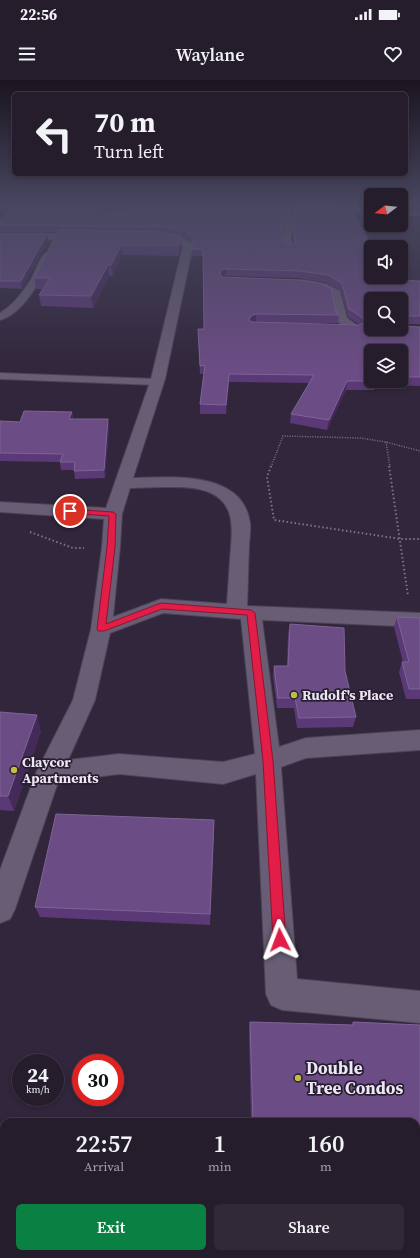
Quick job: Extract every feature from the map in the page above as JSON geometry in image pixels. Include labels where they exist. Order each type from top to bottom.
[{"type":"street","points":[[0,322],[35,282],[45,261]]},
{"type":"street","points":[[0,909],[49,773],[84,700],[101,629],[111,547],[113,514],[157,382],[184,261]]},
{"type":"street","points":[[292,283],[322,286],[336,293],[342,320],[356,329]]},
{"type":"street","points":[[333,328],[364,329]]},
{"type":"street","points":[[124,483],[195,484],[210,486],[223,492],[232,501],[238,512],[241,523],[244,612],[268,761],[282,994],[420,1007]]},
{"type":"street","points":[[0,507],[113,514]]},
{"type":"street","points":[[101,629],[161,606],[244,612],[416,620]]},
{"type":"street","points":[[49,773],[119,764],[223,773],[268,761],[306,748],[420,740]]},
{"type":"lane","points":[[0,376],[157,382]]},
{"type":"path","points":[[420,451],[386,442],[360,438],[283,436],[267,477],[274,520],[401,539],[420,539]]},
{"type":"path","points":[[386,442],[401,539],[416,620]]},
{"type":"path","points":[[26,531],[73,548],[87,548]]},
{"type":"building","points":[[0,261],[32,261],[21,281],[0,281]]},
{"type":"building","points":[[43,261],[113,261],[111,265],[108,265],[91,296],[39,295],[50,278],[34,278]]},
{"type":"building","points":[[203,261],[364,261],[364,284],[408,284],[408,280],[420,281],[420,316],[408,316],[408,292],[364,292],[364,319],[349,309],[342,283],[328,275],[300,271],[226,269],[222,270],[220,273],[222,277],[300,280],[319,283],[331,288],[336,312],[339,315],[256,314],[251,316],[249,320],[252,322],[359,325],[364,323],[364,336],[408,336],[408,326],[420,327],[420,377],[408,377],[408,344],[364,344],[364,381],[347,381],[329,420],[291,414],[314,375],[229,374],[226,405],[200,404],[205,365],[200,366],[198,329],[204,329]]},
{"type":"building","points":[[24,411],[72,412],[69,419],[108,419],[104,470],[74,471],[75,462],[60,462],[63,454],[0,453],[0,421],[20,422]]},
{"type":"building","points":[[397,617],[420,618],[420,689],[409,689],[402,662],[409,662]]},
{"type":"building","points":[[290,624],[344,628],[345,671],[356,717],[299,718],[295,698],[278,698],[274,666],[288,666]]},
{"type":"building","points":[[0,712],[37,715],[8,796],[0,796]]},
{"type":"building","points":[[56,814],[214,820],[210,914],[35,907]]},
{"type":"building","points":[[250,1022],[353,1025],[353,1022],[420,1025],[420,1118],[253,1118]]},
{"type":"place","name":"Rudolf's Place","points":[[294,695]]},
{"type":"place","name":"Claycor Apartments","points":[[14,770]]},
{"type":"place","name":"Double Tree Condos","points":[[298,1078]]},
{"type":"route","points":[[70,511],[113,514],[111,547],[101,629],[161,606],[251,613],[268,761],[280,940]]}]
